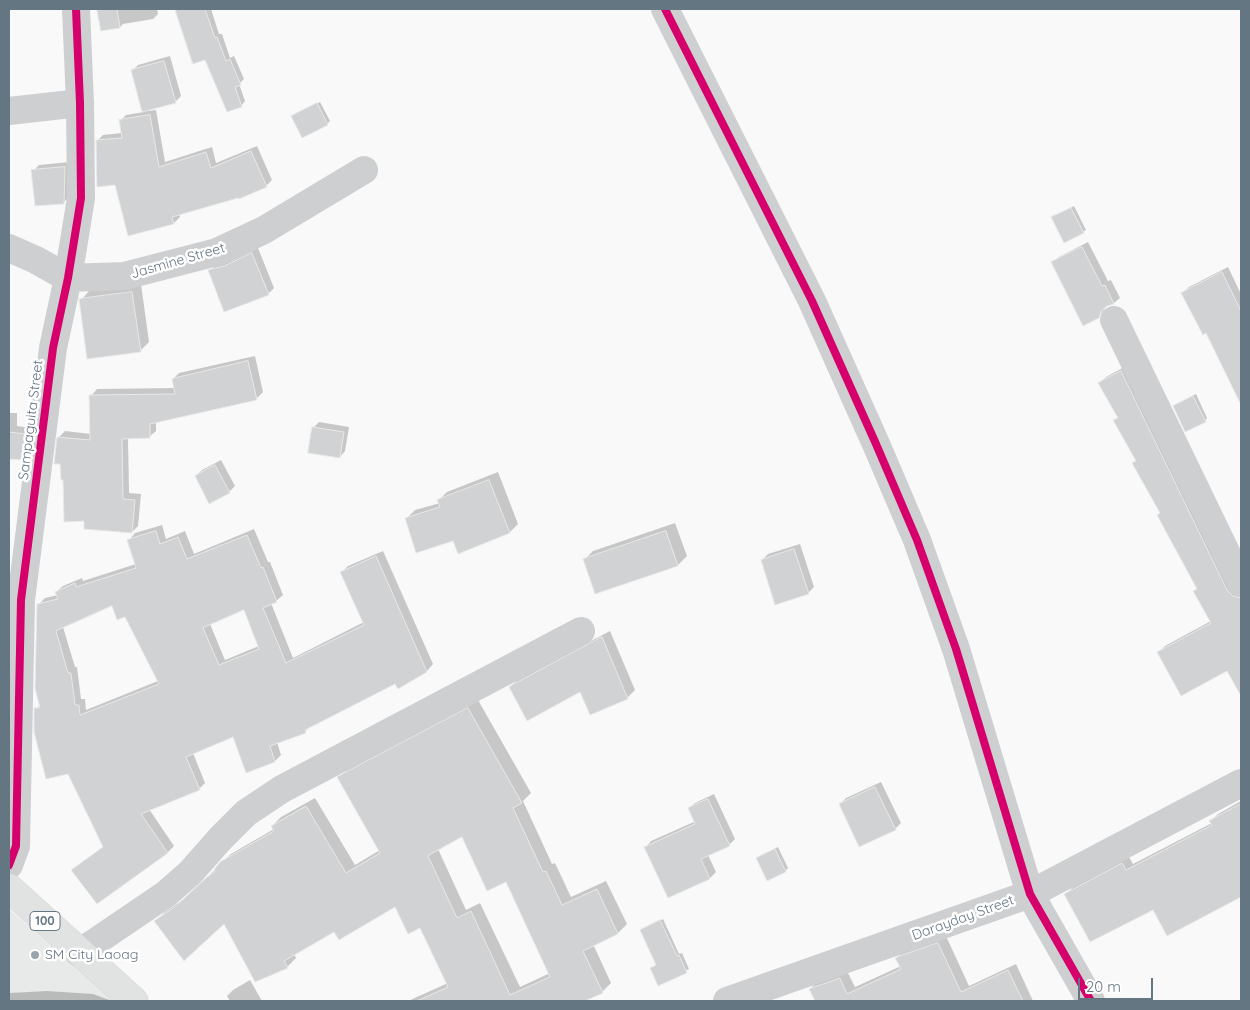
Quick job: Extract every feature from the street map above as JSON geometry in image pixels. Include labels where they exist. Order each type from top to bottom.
[{"type":"main road","name":"100","points":[[9,888],[134,1001]]},
{"type":"street","name":"Sampaguita Street","points":[[9,865],[16,846],[21,600],[53,348],[68,278],[81,198],[80,103],[76,9]]},
{"type":"street","points":[[665,9],[812,301],[917,540],[956,649],[1030,894],[1091,1001]]},
{"type":"street","points":[[9,111],[80,103]]},
{"type":"street","name":"Jasmine Street","points":[[68,278],[124,276],[216,252],[264,230],[364,170]]},
{"type":"street","points":[[9,248],[36,260],[68,278]]},
{"type":"street","points":[[1114,320],[1241,583]]},
{"type":"street","points":[[80,953],[166,894],[190,873],[246,813],[282,788],[581,630]]},
{"type":"street","name":"Darayday Street","points":[[727,1001],[1030,894],[1241,783]]},
{"type":"shaded area","name":"SM City Laoag","points":[[9,909],[114,1001],[9,1001]]},
{"type":"building","points":[[97,9],[117,9],[120,28],[101,31]]},
{"type":"building","points":[[175,9],[205,9],[215,38],[217,37],[226,61],[230,59],[241,85],[235,87],[242,107],[227,112],[205,60],[193,64]]},
{"type":"building","points":[[164,61],[176,103],[142,112],[131,70]]},
{"type":"building","points":[[317,103],[328,125],[302,138],[291,116]]},
{"type":"building","points":[[150,115],[159,167],[206,152],[211,168],[251,151],[267,187],[239,199],[172,217],[174,224],[128,236],[115,185],[97,187],[96,140],[122,138],[119,120]]},
{"type":"building","points":[[65,167],[64,204],[35,206],[31,170]]},
{"type":"building","points":[[1071,208],[1084,233],[1064,243],[1051,217]]},
{"type":"building","points":[[1082,247],[1102,286],[1105,285],[1114,304],[1107,306],[1101,311],[1099,318],[1083,326],[1051,262]]},
{"type":"building","points":[[252,253],[269,295],[224,312],[208,270],[224,266]]},
{"type":"building","points":[[1222,272],[1241,311],[1241,405],[1206,333],[1203,335],[1181,293]]},
{"type":"building","points":[[132,292],[141,352],[87,359],[79,299]]},
{"type":"building","points":[[248,361],[257,400],[150,424],[150,438],[122,439],[123,499],[135,500],[132,533],[84,529],[84,521],[64,522],[63,480],[61,480],[60,464],[54,464],[57,437],[90,440],[89,395],[175,394],[172,379]]},
{"type":"building","points":[[1121,371],[1227,590],[1233,596],[1241,598],[1241,696],[1227,671],[1181,696],[1157,652],[1211,623],[1193,591],[1197,589],[1157,515],[1160,513],[1132,463],[1136,461],[1113,420],[1118,418],[1098,383]]},
{"type":"building","points":[[1193,396],[1206,422],[1185,432],[1173,406]]},
{"type":"building","points":[[312,427],[344,432],[340,458],[308,453]]},
{"type":"building","points":[[9,432],[26,434],[23,460],[9,459]]},
{"type":"building","points":[[215,465],[230,493],[209,504],[195,476]]},
{"type":"building","points":[[489,480],[510,533],[458,554],[453,541],[416,553],[405,518],[440,507],[437,500]]},
{"type":"building","points":[[156,531],[160,544],[178,537],[187,559],[247,535],[261,568],[263,567],[277,602],[263,608],[286,663],[364,625],[340,572],[376,556],[427,672],[398,689],[395,684],[305,730],[306,733],[270,746],[275,762],[246,773],[233,737],[186,757],[200,790],[141,814],[168,853],[97,904],[71,870],[103,847],[68,774],[46,779],[34,732],[34,708],[40,708],[35,688],[37,604],[58,599],[55,592],[75,583],[76,587],[136,568],[127,540]],"holes":[[[112,606],[117,620],[125,617],[159,684],[80,715],[79,705],[75,705],[71,673],[68,673],[56,631]],[[244,610],[259,649],[219,665],[203,628]]]},
{"type":"building","points":[[666,531],[678,566],[595,594],[583,559]]},
{"type":"building","points":[[794,549],[809,594],[775,605],[761,560]]},
{"type":"building","points":[[602,637],[628,699],[590,715],[580,692],[527,721],[509,687]]},
{"type":"building","points":[[468,708],[522,803],[513,808],[543,872],[546,871],[562,905],[597,889],[618,934],[583,951],[603,993],[585,1001],[417,1001],[448,987],[420,928],[408,934],[395,907],[339,940],[334,932],[284,961],[288,968],[255,982],[224,924],[184,961],[154,921],[176,906],[215,872],[214,870],[220,862],[274,831],[271,826],[306,806],[346,873],[380,853],[337,777]],"holes":[[[462,837],[487,891],[506,882],[550,977],[510,995],[471,911],[457,918],[428,856]]]},
{"type":"building","points":[[875,787],[896,830],[859,847],[839,804]]},
{"type":"building","points":[[708,799],[730,846],[701,859],[710,879],[668,898],[644,847],[695,824],[688,808]]},
{"type":"building","points":[[1241,804],[1241,897],[1167,936],[1153,910],[1090,942],[1064,894],[1122,863],[1126,870],[1212,825],[1209,821]]},
{"type":"building","points":[[775,849],[786,872],[767,881],[756,858]]},
{"type":"building","points":[[660,920],[687,973],[658,986],[650,968],[656,965],[640,930]]},
{"type":"building","points":[[938,943],[961,992],[1008,970],[1023,1001],[815,1001],[809,989],[840,978],[847,994],[901,969],[895,958]]},
{"type":"cycle path","points":[[9,865],[16,846],[21,600],[53,348],[68,278],[81,198],[80,103],[76,9]]},
{"type":"cycle path","points":[[665,9],[812,301],[876,444],[917,540],[956,649],[1030,894],[1091,1001]]},
{"type":"place","name":"SM City Laoag","points":[[35,955]]}]
